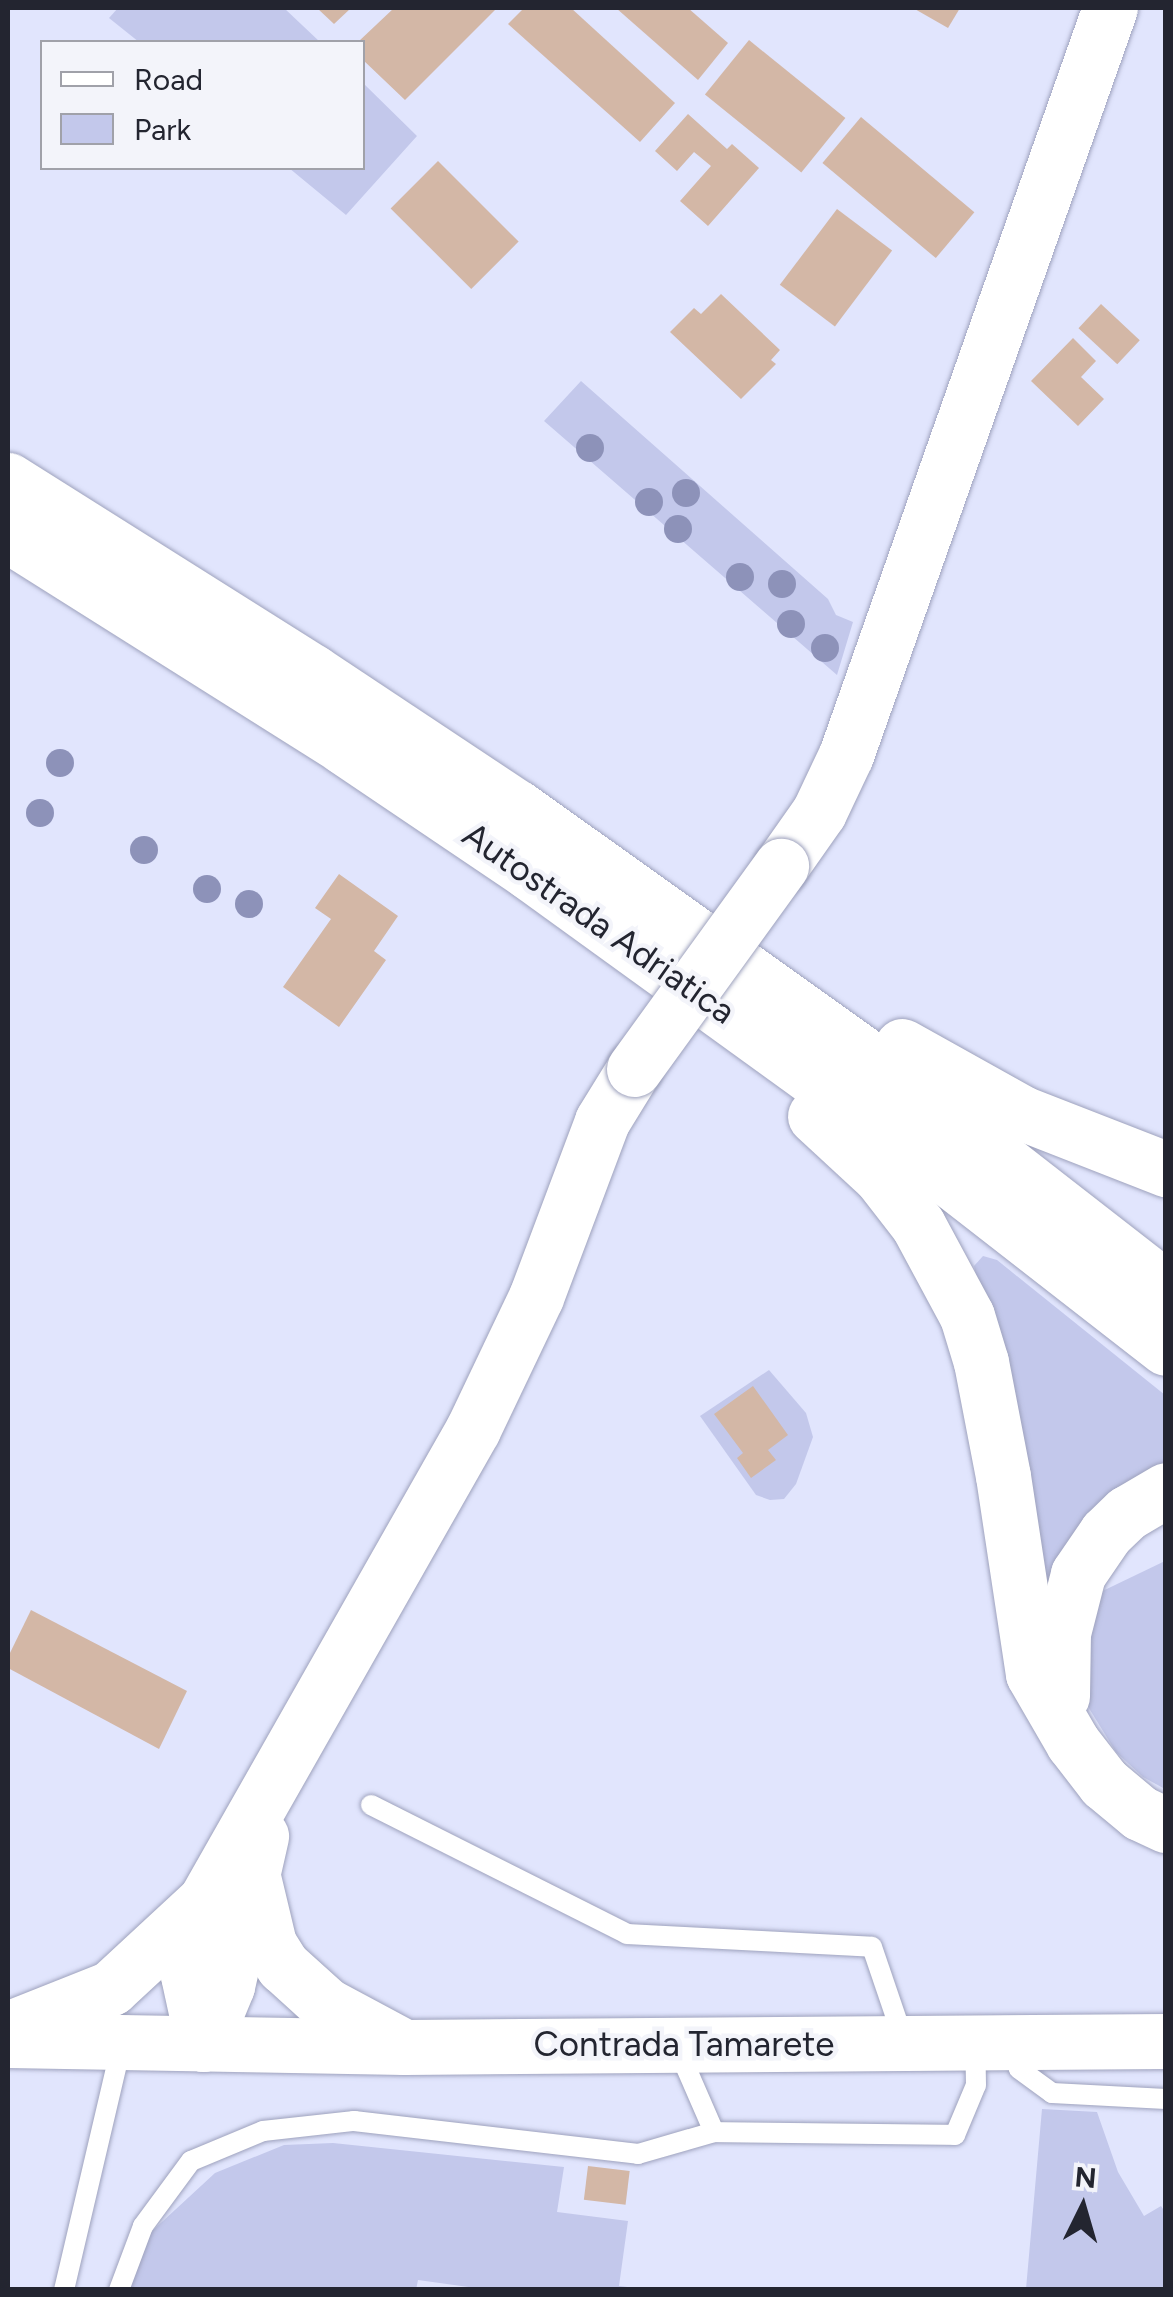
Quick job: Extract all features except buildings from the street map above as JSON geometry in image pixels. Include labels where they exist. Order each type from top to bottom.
[{"type":"main road","points":[[203,2044],[188,1976],[205,1900],[473,1429],[536,1298],[602,1121],[634,1069],[819,812],[860,720],[1110,8]]},
{"type":"main road","name":"Autostrada Adriatica","points":[[8,480],[280,650],[518,808],[896,1078],[1166,1288]]},
{"type":"main road","name":"Autostrada Adriatica","points":[[8,535],[359,758],[712,1001],[907,1146],[1166,1348]]},
{"type":"main road","points":[[518,808],[574,815],[903,1047],[962,1082],[1040,1121],[1166,1169]]},
{"type":"main road","points":[[712,1001],[734,1049],[846,1142],[880,1176],[947,1275],[981,1362],[1033,1674],[1061,1724],[1104,1783],[1140,1813],[1166,1825]]},
{"type":"main road","points":[[1061,1724],[1062,1633],[1078,1574],[1106,1533],[1127,1513],[1166,1490]]},
{"type":"main road","points":[[203,2044],[227,1986],[252,1869],[280,1766]]},
{"type":"main road","points":[[252,1869],[260,1916],[269,1944],[283,1966],[326,2005],[404,2046]]},
{"type":"main road","points":[[8,2029],[111,1988],[205,1900]]},
{"type":"main road","points":[[8,2040],[122,2042]]},
{"type":"main road","name":"Contrada Tamarete","points":[[122,2042],[404,2046],[1166,2041]]},
{"type":"lane","points":[[371,1806],[627,1934],[872,1947],[904,2043]]},
{"type":"lane","points":[[64,2290],[122,2042]]},
{"type":"lane","points":[[118,2290],[143,2226],[191,2161],[264,2131],[354,2121],[638,2154],[714,2132],[955,2135],[994,2042],[1019,2069],[1052,2093],[1166,2098]]},
{"type":"lane","points":[[686,2044],[684,2064],[714,2132]]},
{"type":"green space","points":[[118,8],[284,8],[318,40],[136,40],[109,18]]},
{"type":"green space","points":[[365,85],[417,136],[346,215],[291,170],[365,170]]},
{"type":"green space","points":[[581,381],[828,599],[836,615],[853,622],[837,675],[544,421]]},
{"type":"green space","points":[[983,1256],[997,1260],[1165,1395],[1165,1470],[1043,1582],[974,1266]]},
{"type":"green space","points":[[769,1370],[806,1413],[813,1437],[796,1484],[784,1499],[770,1500],[756,1495],[700,1416]]},
{"type":"green space","points":[[1165,1561],[1165,1789],[1143,1777],[1116,1752],[1087,1705],[1088,1598]]},
{"type":"green space","points":[[1042,2109],[1097,2112],[1118,2172],[1144,2216],[1161,2206],[1165,2212],[1165,2289],[1026,2289]]},
{"type":"green space","points":[[333,2143],[564,2167],[557,2212],[628,2221],[619,2286],[645,2289],[490,2290],[418,2280],[416,2290],[127,2290],[150,2233],[215,2173],[284,2145]]}]
